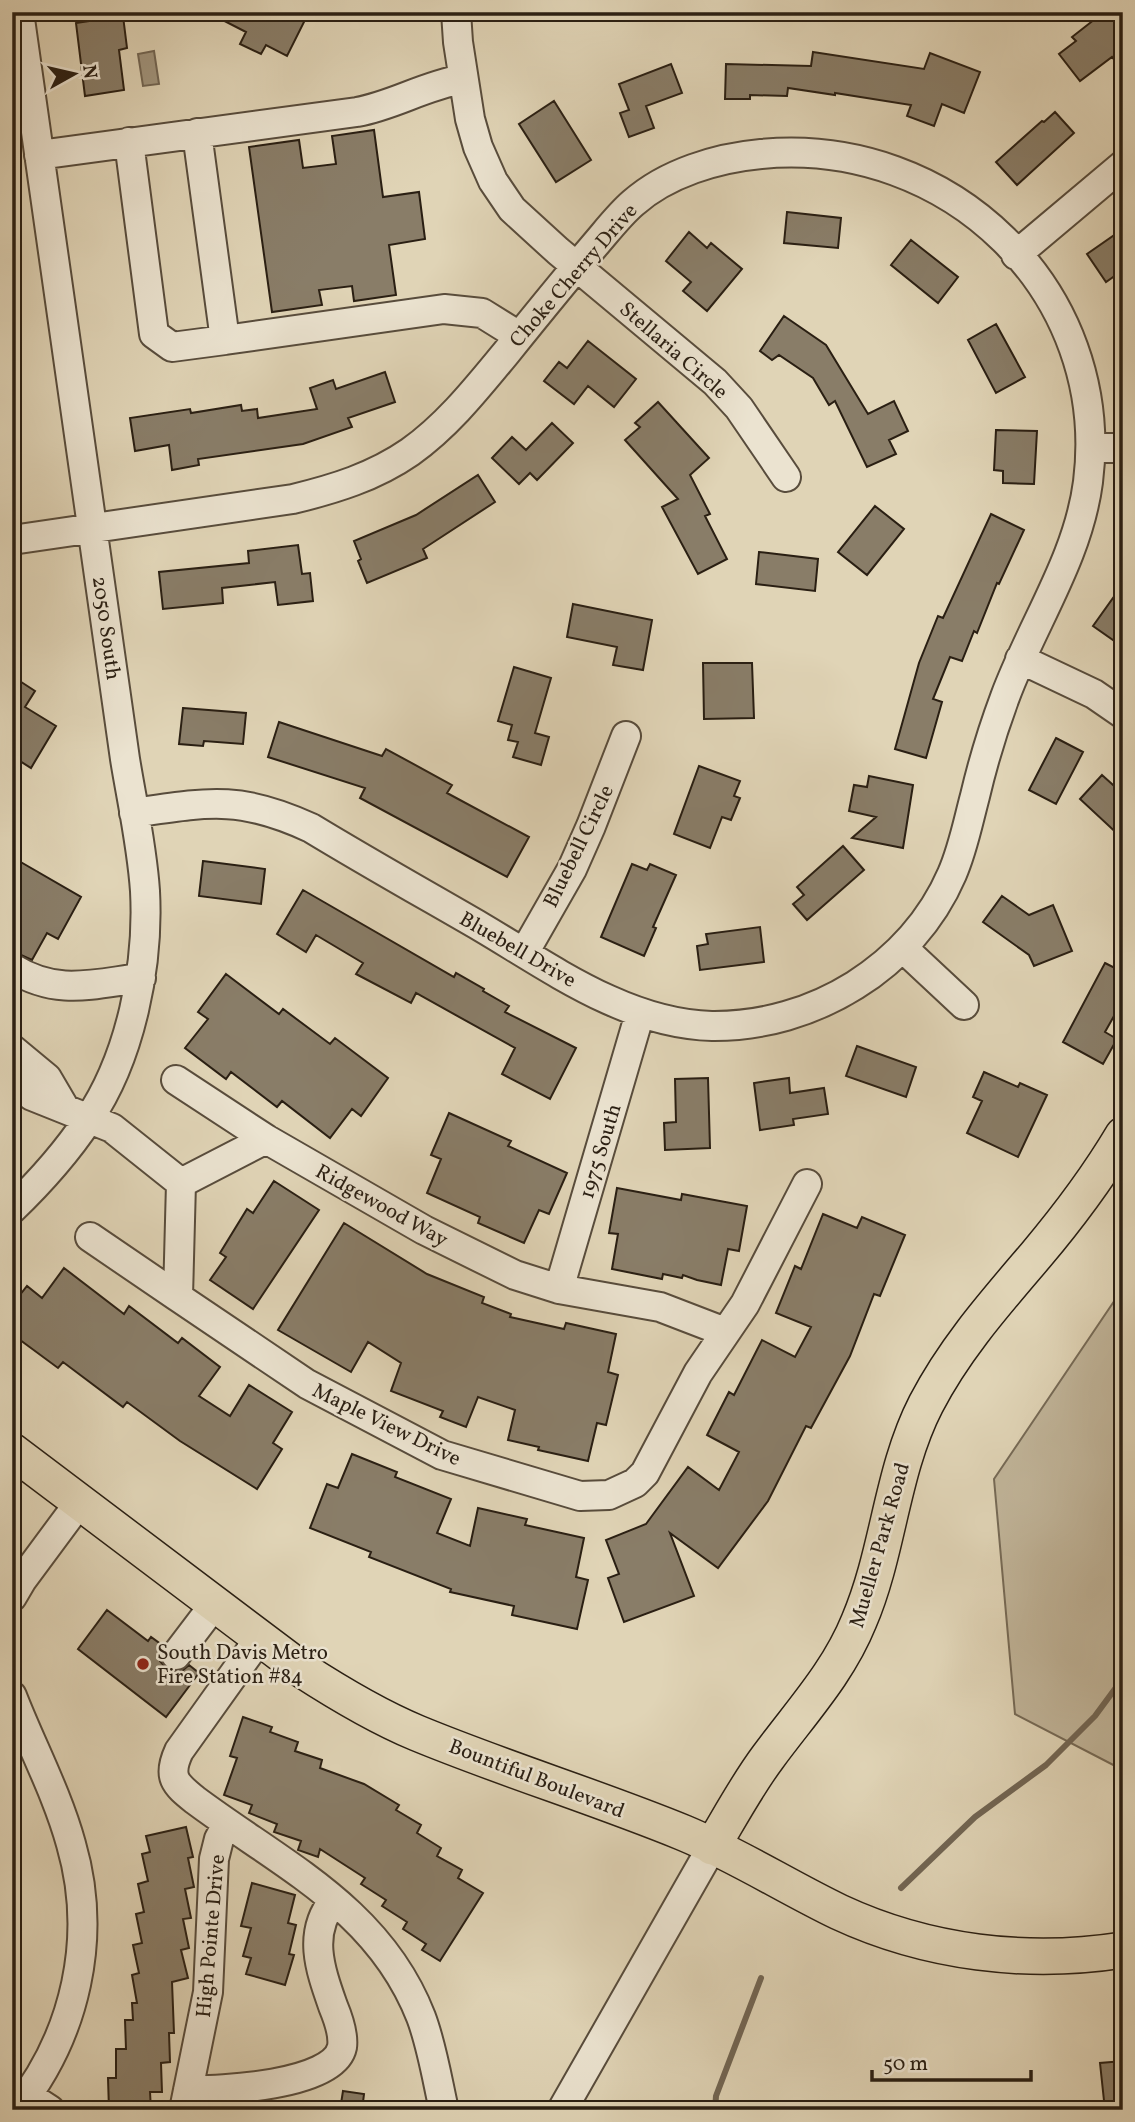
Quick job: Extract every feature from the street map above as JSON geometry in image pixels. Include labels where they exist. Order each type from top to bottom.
[{"type":"main road","name":"Mueller Park Road","points":[[712,1847],[767,1758],[823,1686],[855,1631],[875,1572],[908,1445],[925,1405],[946,1367],[972,1331],[1073,1208],[1123,1135]]},
{"type":"main road","name":"Bountiful Boulevard","points":[[12,1451],[259,1639],[337,1692],[416,1732],[684,1833],[840,1912],[886,1931],[930,1944],[975,1952],[1061,1956],[1123,1950]]},
{"type":"street","name":"2050 South","points":[[12,1209],[55,1165],[90,1118],[120,1057],[141,978],[145,934],[145,890],[93,528],[29,147],[19,12]]},
{"type":"street","name":"Stellaria Circle","points":[[456,12],[470,119],[493,181],[512,209],[715,382],[739,408],[786,477]]},
{"type":"street","points":[[29,147],[129,142],[376,109],[438,83],[463,79]]},
{"type":"street","points":[[197,133],[225,340]]},
{"type":"street","points":[[129,142],[154,334],[172,347],[444,309],[482,313],[519,336]]},
{"type":"street","name":"Choke Cherry Drive","points":[[12,540],[293,499],[335,489],[376,473],[411,452],[471,395],[576,266],[635,201],[690,170],[723,160],[759,154],[835,154],[872,161],[908,174],[964,204],[1001,236],[1039,282],[1057,312],[1071,344],[1088,411],[1091,448],[1083,509],[1070,555],[1020,659]]},
{"type":"street","points":[[1016,255],[1123,165]]},
{"type":"street","points":[[1091,448],[1123,448]]},
{"type":"street","points":[[1020,659],[1094,694],[1123,714]]},
{"type":"street","name":"Bluebell Drive","points":[[134,813],[212,803],[238,804],[276,813],[311,828],[591,991],[640,1013],[675,1021],[708,1026],[742,1024],[776,1018],[836,996],[883,967],[903,948],[937,903],[951,877],[989,742],[1020,659]]},
{"type":"street","name":"Bluebell Circle","points":[[524,953],[572,869],[626,736]]},
{"type":"street","points":[[903,948],[964,1005]]},
{"type":"street","points":[[12,968],[30,979],[61,987],[141,978]]},
{"type":"street","name":"1975 South","points":[[559,1289],[640,1013]]},
{"type":"street","points":[[12,1049],[47,1079],[64,1107]]},
{"type":"street","name":"Ridgewood Way","points":[[176,1080],[266,1139],[424,1230],[515,1275],[559,1289],[660,1307],[726,1332]]},
{"type":"street","points":[[12,1081],[32,1096],[112,1128],[181,1183]]},
{"type":"street","points":[[181,1183],[266,1139]]},
{"type":"street","points":[[178,1297],[181,1183]]},
{"type":"street","name":"Maple View Drive","points":[[90,1237],[307,1384],[442,1455],[580,1496],[595,1497],[623,1490],[645,1473],[698,1373],[745,1304],[807,1184]]},
{"type":"street","points":[[12,1597],[79,1503]]},
{"type":"street","points":[[176,1656],[214,1605]]},
{"type":"street","name":"High Pointe Drive","points":[[259,1639],[179,1751],[173,1764],[173,1776],[178,1786],[227,1824],[304,1875],[334,1900],[385,1952],[411,1994],[422,2019],[444,2110]]},
{"type":"street","points":[[12,1696],[66,1829],[82,1896],[81,1957],[72,2004],[31,2105]]},
{"type":"street","name":"High Pointe Drive","points":[[227,1824],[214,1859],[208,1992],[186,2100],[292,2080],[322,2067],[339,2054],[342,2047],[340,2029],[322,1975],[318,1943],[321,1919],[334,1900]]},
{"type":"street","name":"Mueller Park Road","points":[[562,2110],[712,1847]]},
{"type":"shaded area","points":[[154,51],[159,84],[143,86],[138,54]]},
{"type":"shaded area","points":[[1123,1288],[1123,1770],[1015,1714],[994,1479]]},
{"type":"building","points":[[207,12],[295,12],[306,18],[287,56],[266,45],[261,54],[240,44],[246,32]]},
{"type":"building","points":[[1104,12],[1111,12],[1123,29],[1123,71],[1112,57],[1080,81],[1059,54],[1076,41],[1072,37]]},
{"type":"building","points":[[123,16],[127,48],[119,50],[124,90],[85,96],[76,23]]},
{"type":"building","points":[[813,52],[924,69],[930,53],[980,72],[964,113],[942,104],[934,126],[907,116],[911,105],[835,93],[788,88],[787,96],[750,95],[750,99],[725,99],[726,64],[811,66]]},
{"type":"building","points":[[671,64],[682,93],[646,106],[654,128],[629,137],[620,113],[629,110],[619,84]]},
{"type":"building","points":[[554,101],[591,160],[556,182],[519,124]]},
{"type":"building","points":[[1055,112],[1074,133],[1017,185],[996,162]]},
{"type":"building","points":[[374,130],[383,197],[419,192],[425,239],[389,245],[396,295],[354,301],[352,286],[319,290],[322,305],[272,312],[249,147],[299,140],[303,168],[336,164],[332,136]]},
{"type":"building","points":[[787,212],[841,218],[838,248],[784,243]]},
{"type":"building","points":[[1123,229],[1123,270],[1106,282],[1087,254]]},
{"type":"building","points":[[689,232],[707,248],[711,243],[742,269],[707,311],[683,291],[691,282],[666,261]]},
{"type":"building","points":[[911,240],[958,277],[938,303],[891,265]]},
{"type":"building","points":[[784,316],[826,345],[868,414],[894,401],[908,431],[889,440],[896,454],[867,467],[835,401],[829,405],[813,378],[779,355],[772,360],[760,351]]},
{"type":"building","points":[[996,324],[1025,377],[996,393],[968,340]]},
{"type":"building","points":[[588,341],[636,379],[614,407],[588,386],[574,404],[544,381],[559,362],[567,368]]},
{"type":"building","points":[[385,372],[395,402],[348,418],[352,427],[303,444],[198,459],[199,465],[172,470],[169,445],[135,451],[130,418],[190,409],[191,413],[241,405],[242,411],[257,409],[258,418],[317,409],[310,388],[333,380],[336,389]]},
{"type":"building","points":[[658,402],[709,458],[690,475],[710,514],[705,516],[727,559],[698,574],[662,507],[678,499],[625,440],[640,427],[635,423]]},
{"type":"building","points":[[552,423],[573,443],[537,480],[530,473],[519,484],[492,458],[512,437],[526,450]]},
{"type":"building","points":[[996,430],[1037,431],[1034,484],[1003,483],[1003,471],[994,470]]},
{"type":"building","points":[[478,475],[495,502],[423,549],[427,558],[367,583],[354,541],[416,515]]},
{"type":"building","points":[[875,506],[904,529],[867,575],[838,552]]},
{"type":"building","points":[[991,514],[1024,530],[962,661],[950,657],[933,699],[942,702],[926,758],[895,749],[919,663],[938,616],[943,618]]},
{"type":"building","points":[[298,545],[302,574],[310,573],[313,601],[278,605],[275,582],[222,588],[223,603],[163,609],[159,572],[249,563],[248,551]]},
{"type":"building","points":[[759,552],[818,559],[815,591],[756,584]]},
{"type":"building","points":[[1113,598],[1123,606],[1123,647],[1093,626]]},
{"type":"building","points":[[573,604],[652,620],[643,670],[613,665],[617,647],[567,637]]},
{"type":"building","points":[[703,663],[752,663],[754,718],[704,719]]},
{"type":"building","points":[[514,667],[551,678],[535,733],[549,737],[541,765],[513,757],[518,742],[508,740],[512,725],[498,721]]},
{"type":"building","points":[[12,676],[35,691],[25,707],[56,726],[31,768],[12,756]]},
{"type":"building","points":[[183,708],[246,713],[243,744],[204,741],[203,746],[179,744]]},
{"type":"building","points":[[279,722],[382,756],[386,749],[452,785],[447,793],[529,837],[507,877],[360,798],[365,788],[268,757]]},
{"type":"building","points":[[1056,738],[1083,752],[1056,804],[1029,790]]},
{"type":"building","points":[[699,766],[740,781],[734,796],[740,798],[731,820],[722,817],[710,848],[674,834]]},
{"type":"building","points":[[1102,775],[1123,794],[1123,839],[1080,799]]},
{"type":"building","points":[[869,776],[913,785],[903,848],[852,838],[876,817],[849,811],[854,785],[867,787]]},
{"type":"building","points":[[843,846],[864,870],[807,920],[793,904],[804,895],[797,887]]},
{"type":"building","points":[[12,857],[81,897],[58,939],[47,933],[32,960],[12,951]]},
{"type":"building","points":[[203,861],[265,869],[261,904],[199,896]]},
{"type":"building","points":[[632,864],[647,870],[650,864],[676,875],[653,927],[656,928],[644,956],[601,937]]},
{"type":"building","points":[[303,890],[454,977],[456,973],[484,989],[483,991],[509,1006],[505,1012],[576,1048],[550,1099],[502,1074],[515,1048],[416,993],[411,1003],[356,974],[363,963],[316,935],[306,952],[277,934]]},
{"type":"building","points":[[1002,896],[1029,915],[1053,905],[1072,951],[1034,966],[1029,955],[983,922]]},
{"type":"building","points":[[760,927],[764,962],[700,970],[697,946],[708,944],[706,934]]},
{"type":"building","points":[[1105,963],[1123,972],[1123,1000],[1105,1032],[1117,1039],[1103,1064],[1063,1042]]},
{"type":"building","points":[[226,974],[279,1014],[283,1009],[330,1044],[335,1038],[388,1078],[361,1116],[352,1109],[330,1138],[282,1101],[277,1107],[231,1072],[226,1079],[185,1048],[208,1019],[198,1012]]},
{"type":"building","points":[[857,1046],[916,1067],[906,1097],[846,1076]]},
{"type":"building","points":[[984,1072],[1018,1087],[1020,1083],[1047,1095],[1018,1157],[967,1133],[982,1101],[973,1097]]},
{"type":"building","points":[[708,1078],[710,1148],[665,1150],[664,1123],[676,1122],[675,1079]]},
{"type":"building","points":[[789,1078],[790,1093],[824,1088],[828,1114],[793,1119],[794,1125],[760,1130],[754,1083]]},
{"type":"building","points":[[449,1113],[511,1141],[508,1146],[567,1173],[549,1214],[539,1210],[524,1243],[478,1223],[480,1217],[427,1193],[441,1159],[431,1155]]},
{"type":"building","points":[[274,1181],[319,1210],[253,1309],[210,1280],[226,1257],[220,1253],[247,1209],[253,1213]]},
{"type":"building","points":[[617,1188],[681,1200],[682,1194],[747,1206],[739,1251],[728,1249],[721,1285],[683,1275],[682,1278],[663,1274],[662,1279],[612,1269],[618,1234],[609,1233]]},
{"type":"building","points":[[823,1214],[857,1228],[862,1217],[905,1235],[880,1296],[874,1294],[850,1356],[811,1428],[806,1426],[768,1501],[718,1568],[670,1533],[694,1596],[624,1622],[608,1578],[619,1574],[606,1540],[646,1524],[688,1467],[719,1490],[739,1452],[707,1435],[729,1392],[734,1395],[762,1340],[795,1357],[811,1327],[776,1313],[795,1266],[801,1269]]},
{"type":"building","points":[[344,1223],[427,1274],[484,1297],[482,1303],[511,1314],[510,1317],[564,1329],[566,1323],[616,1334],[608,1372],[618,1375],[606,1425],[597,1423],[588,1461],[508,1440],[515,1410],[478,1397],[466,1427],[440,1417],[443,1411],[391,1391],[401,1363],[368,1342],[351,1372],[278,1330]]},
{"type":"building","points":[[64,1268],[124,1314],[129,1306],[178,1343],[182,1338],[220,1367],[199,1396],[230,1416],[249,1385],[292,1412],[273,1443],[282,1449],[257,1489],[180,1441],[127,1402],[123,1407],[63,1362],[58,1368],[12,1334],[12,1305],[27,1286],[42,1298]]},
{"type":"building","points":[[352,1454],[397,1472],[395,1477],[451,1499],[437,1533],[470,1546],[478,1508],[527,1519],[525,1525],[584,1538],[576,1577],[588,1580],[577,1629],[512,1615],[514,1606],[450,1592],[451,1589],[369,1557],[371,1552],[310,1528],[327,1484],[338,1488]]},
{"type":"building","name":"South Davis Metro Fire Station #84","points":[[107,1610],[148,1641],[151,1637],[162,1645],[160,1661],[167,1669],[182,1671],[189,1665],[199,1673],[166,1717],[78,1649]]},
{"type":"building","points":[[243,1717],[272,1727],[270,1732],[298,1742],[295,1751],[322,1760],[320,1768],[364,1784],[399,1805],[396,1810],[421,1825],[417,1833],[441,1848],[437,1856],[462,1870],[458,1878],[483,1893],[440,1961],[422,1950],[426,1944],[403,1929],[407,1922],[382,1906],[386,1900],[361,1884],[365,1878],[320,1849],[318,1857],[298,1850],[301,1841],[274,1832],[277,1824],[249,1813],[252,1805],[224,1795],[237,1758],[230,1756]]},
{"type":"building","points":[[186,1827],[193,1857],[188,1858],[194,1887],[185,1889],[191,1918],[183,1919],[189,1948],[181,1950],[188,1978],[172,1982],[174,2033],[169,2033],[170,2062],[161,2063],[162,2092],[150,2092],[151,2110],[109,2110],[108,2078],[116,2078],[116,2049],[126,2049],[125,2020],[133,2020],[132,2003],[137,2003],[132,1975],[139,1973],[133,1945],[142,1943],[136,1914],[144,1912],[138,1884],[148,1881],[142,1854],[150,1852],[146,1836]]},
{"type":"building","points":[[252,1883],[295,1895],[288,1923],[296,1925],[289,1954],[294,1955],[285,1985],[246,1974],[251,1958],[243,1956],[251,1928],[241,1926]]},
{"type":"building","points":[[1123,2061],[1123,2110],[1105,2110],[1100,2063]]},
{"type":"building","points":[[343,2091],[364,2094],[362,2110],[340,2110]]},
{"type":"waterway","points":[[901,1888],[975,1817],[1046,1765],[1095,1716],[1123,1678]]},
{"type":"waterway","points":[[715,2110],[716,2096],[761,1978]]},
{"type":"place","name":"South Davis Metro Fire Station #84","points":[[143,1664]]}]
